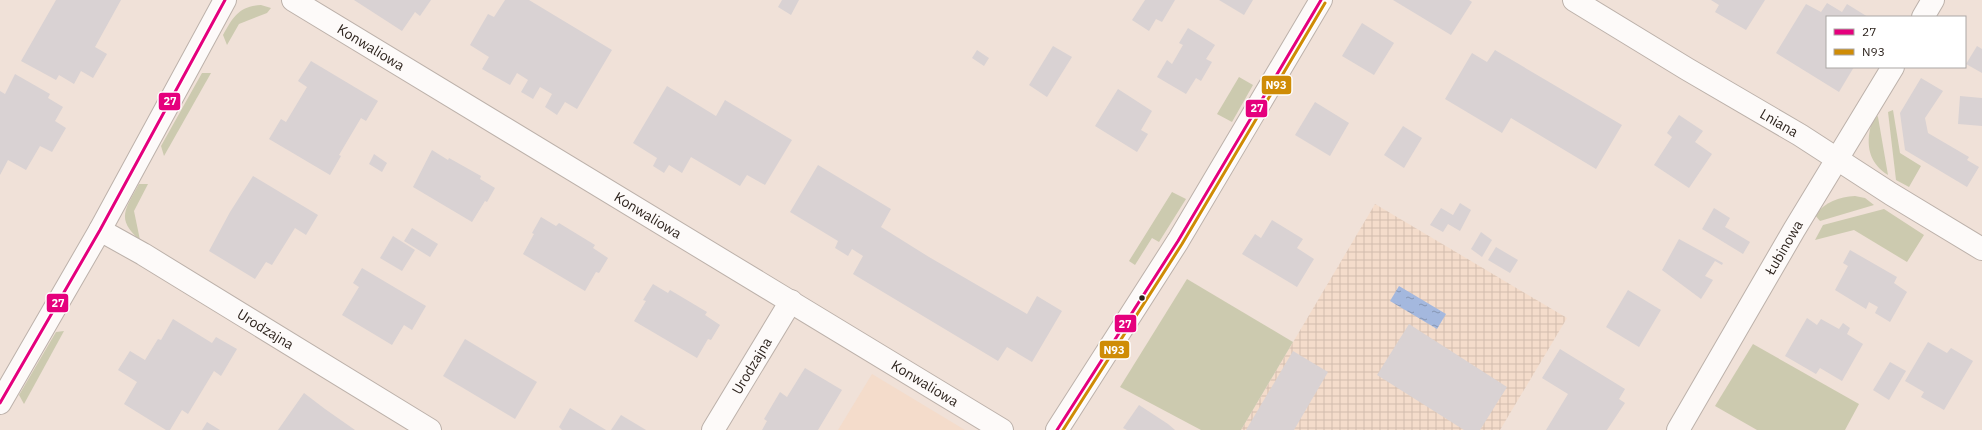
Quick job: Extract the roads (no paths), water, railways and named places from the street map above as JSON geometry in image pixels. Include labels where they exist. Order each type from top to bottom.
[{"type":"street","points":[[0,403],[100,230],[225,0]]},
{"type":"street","name":"Konwaliowa","points":[[293,0],[1002,430]]},
{"type":"street","points":[[1057,430],[1174,248],[1322,0]]},
{"type":"street","name":"Lniana","points":[[1574,0],[1687,69],[1800,135],[1837,160],[1982,249]]},
{"type":"street","points":[[1924,16],[1933,0]]},
{"type":"street","name":"Łubinowa","points":[[1678,430],[1892,68]]},
{"type":"street","name":"Urodzajna","points":[[100,230],[143,254],[430,430]]},
{"type":"street","name":"Urodzajna","points":[[713,430],[791,301]]},
{"type":"water","points":[[1399,286],[1446,314],[1437,329],[1390,301]]}]
